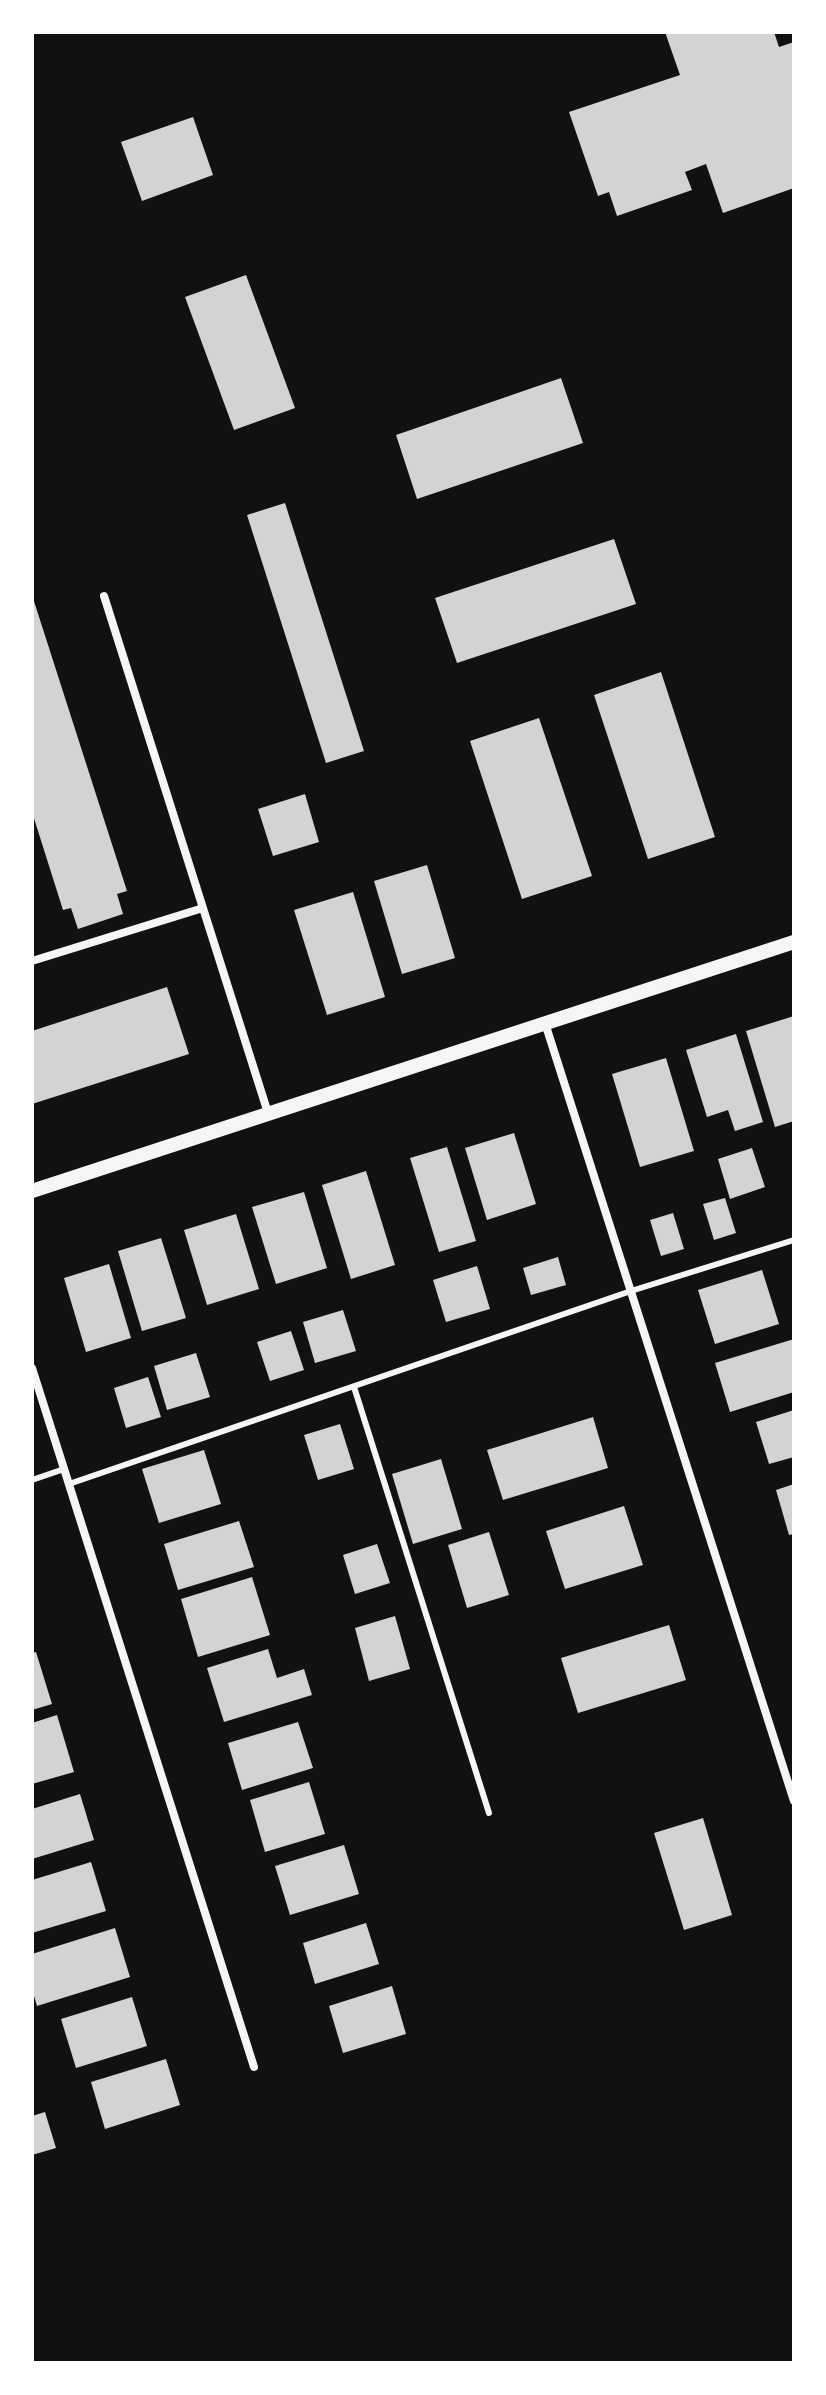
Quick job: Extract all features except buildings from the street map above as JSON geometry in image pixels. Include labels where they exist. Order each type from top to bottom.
[{"type":"street","points":[[104,596],[268,1113]]},
{"type":"street","points":[[32,961],[203,908]]},
{"type":"street","points":[[32,1191],[794,942]]},
{"type":"street","points":[[545,1023],[794,1801]]},
{"type":"street","points":[[32,1368],[254,2067]]},
{"type":"lane","points":[[69,1484],[631,1291],[794,1240]]},
{"type":"lane","points":[[354,1387],[489,1813]]},
{"type":"lane","points":[[32,1480],[64,1469]]}]
